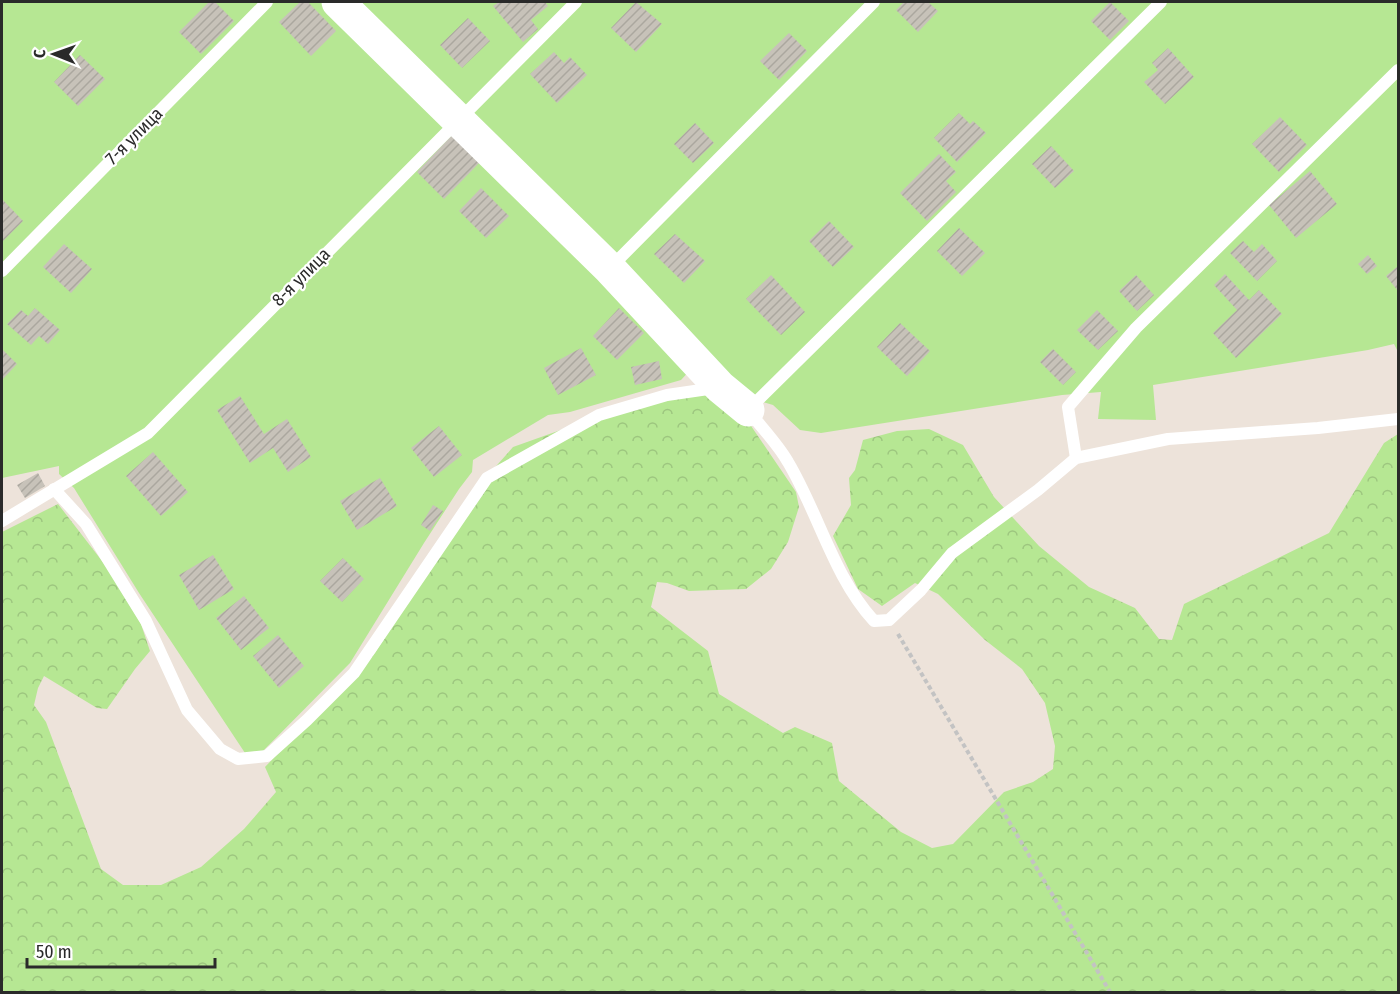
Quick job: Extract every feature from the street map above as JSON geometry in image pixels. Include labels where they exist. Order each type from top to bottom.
[{"type":"street","points":[[338,2],[459,118],[609,268],[720,387],[748,410]]},
{"type":"lane","name":"7-я улица","points":[[2,271],[267,2]]},
{"type":"lane","name":"8-я улица","points":[[2,521],[148,433],[576,2]]},
{"type":"lane","points":[[609,268],[874,2]]},
{"type":"lane","points":[[1161,2],[748,410],[788,461],[839,568],[863,608],[874,621],[889,620],[921,590],[952,553],[1038,490],[1076,458],[1168,439],[1318,428],[1398,419]]},
{"type":"lane","points":[[1076,458],[1068,407],[1136,328],[1398,70]]},
{"type":"lane","points":[[54,489],[86,524],[146,621],[187,710],[220,749],[238,759],[267,756],[354,673],[487,478],[599,415],[667,395],[720,387]]},
{"type":"path","points":[[889,620],[1110,993]]},
{"type":"green space","points":[[2,2],[1398,2],[1398,352],[1394,344],[1153,385],[1156,420],[1098,419],[1101,392],[1062,395],[821,433],[800,430],[773,405],[750,398],[693,367],[681,380],[570,412],[548,415],[473,460],[472,472],[424,543],[350,663],[262,752],[245,753],[139,593],[74,488],[59,474],[59,466],[2,478]]},
{"type":"green space","points":[[704,392],[745,417],[796,492],[799,507],[788,542],[771,569],[746,589],[689,591],[657,582],[651,607],[708,651],[719,694],[783,733],[795,727],[832,743],[839,781],[901,832],[932,848],[953,844],[1004,792],[1033,782],[1053,769],[1055,746],[1045,703],[1022,669],[985,640],[938,594],[915,583],[882,606],[858,589],[833,536],[851,505],[849,478],[855,470],[863,440],[897,431],[929,429],[963,445],[994,497],[1039,546],[1089,587],[1135,608],[1159,639],[1172,640],[1184,604],[1329,533],[1384,443],[1398,434],[1398,992],[2,992],[2,532],[58,504],[109,570],[141,624],[150,651],[107,709],[97,708],[44,676],[34,705],[46,722],[101,869],[123,885],[161,885],[201,867],[244,829],[276,792],[265,767],[375,653],[474,491],[513,447],[600,416]]},
{"type":"building","points":[[209,2],[215,2],[234,21],[201,54],[179,32]]},
{"type":"building","points":[[300,2],[308,2],[336,31],[311,56],[279,22]]},
{"type":"building","points":[[499,2],[545,2],[548,6],[531,20],[538,29],[523,42],[493,6]]},
{"type":"building","points":[[636,2],[662,24],[636,52],[611,28]]},
{"type":"building","points":[[904,2],[928,2],[938,11],[918,32],[896,10]]},
{"type":"building","points":[[1110,2],[1129,21],[1110,40],[1091,21]]},
{"type":"building","points":[[468,18],[490,41],[462,68],[440,45]]},
{"type":"building","points":[[789,33],[807,51],[779,80],[760,61]]},
{"type":"building","points":[[1168,48],[1194,77],[1165,104],[1144,82],[1158,70],[1152,63]]},
{"type":"building","points":[[554,52],[564,63],[570,57],[587,75],[557,103],[530,74]]},
{"type":"building","points":[[80,55],[105,79],[78,106],[54,82]]},
{"type":"building","points":[[959,113],[970,124],[973,121],[986,133],[957,162],[934,138]]},
{"type":"building","points":[[1280,117],[1307,145],[1279,172],[1252,144]]},
{"type":"building","points":[[695,123],[714,143],[693,163],[674,144]]},
{"type":"building","points":[[455,132],[483,159],[444,199],[417,172]]},
{"type":"building","points":[[1051,146],[1074,171],[1055,188],[1032,164]]},
{"type":"building","points":[[939,154],[956,172],[946,181],[956,192],[927,221],[900,193]]},
{"type":"building","points":[[1310,171],[1337,204],[1296,238],[1269,205]]},
{"type":"building","points":[[481,188],[509,216],[486,238],[459,211]]},
{"type":"building","points":[[2,199],[23,221],[2,242]]},
{"type":"building","points":[[829,221],[854,247],[833,267],[809,241]]},
{"type":"building","points":[[959,228],[985,253],[962,276],[937,251]]},
{"type":"building","points":[[675,234],[705,261],[684,283],[654,254]]},
{"type":"building","points":[[1243,241],[1254,252],[1262,244],[1277,261],[1257,281],[1230,253]]},
{"type":"building","points":[[64,244],[92,269],[71,293],[43,267]]},
{"type":"building","points":[[1368,255],[1377,266],[1367,274],[1358,264]]},
{"type":"building","points":[[1398,266],[1398,291],[1386,276]]},
{"type":"building","points":[[1225,274],[1249,300],[1259,290],[1282,314],[1236,358],[1213,333],[1237,310],[1214,285]]},
{"type":"building","points":[[771,275],[805,312],[781,335],[746,299]]},
{"type":"building","points":[[1136,275],[1154,295],[1137,311],[1119,291]]},
{"type":"building","points":[[35,308],[60,330],[48,344],[39,336],[31,345],[7,324],[21,310],[28,316]]},
{"type":"building","points":[[619,308],[644,333],[617,360],[593,336]]},
{"type":"building","points":[[1097,310],[1118,331],[1098,350],[1077,330]]},
{"type":"building","points":[[900,323],[930,351],[907,376],[877,347]]},
{"type":"building","points":[[581,348],[596,375],[558,395],[544,368]]},
{"type":"building","points":[[2,349],[17,364],[2,380]]},
{"type":"building","points":[[1053,349],[1076,372],[1063,385],[1040,362]]},
{"type":"building","points":[[659,361],[662,379],[635,385],[631,367]]},
{"type":"building","points":[[240,396],[264,434],[287,419],[311,457],[288,472],[273,448],[250,463],[217,410]]},
{"type":"building","points":[[439,426],[462,455],[434,477],[411,448]]},
{"type":"building","points":[[153,452],[188,492],[161,516],[126,476]]},
{"type":"building","points":[[38,473],[45,486],[25,498],[17,485]]},
{"type":"building","points":[[380,478],[397,506],[357,530],[340,501]]},
{"type":"building","points":[[433,505],[443,511],[430,531],[421,525]]},
{"type":"building","points":[[213,555],[234,589],[199,610],[179,575]]},
{"type":"building","points":[[343,558],[364,579],[342,602],[320,581]]},
{"type":"building","points":[[244,596],[269,628],[241,650],[216,618]]},
{"type":"building","points":[[278,635],[304,666],[279,688],[253,656]]}]
